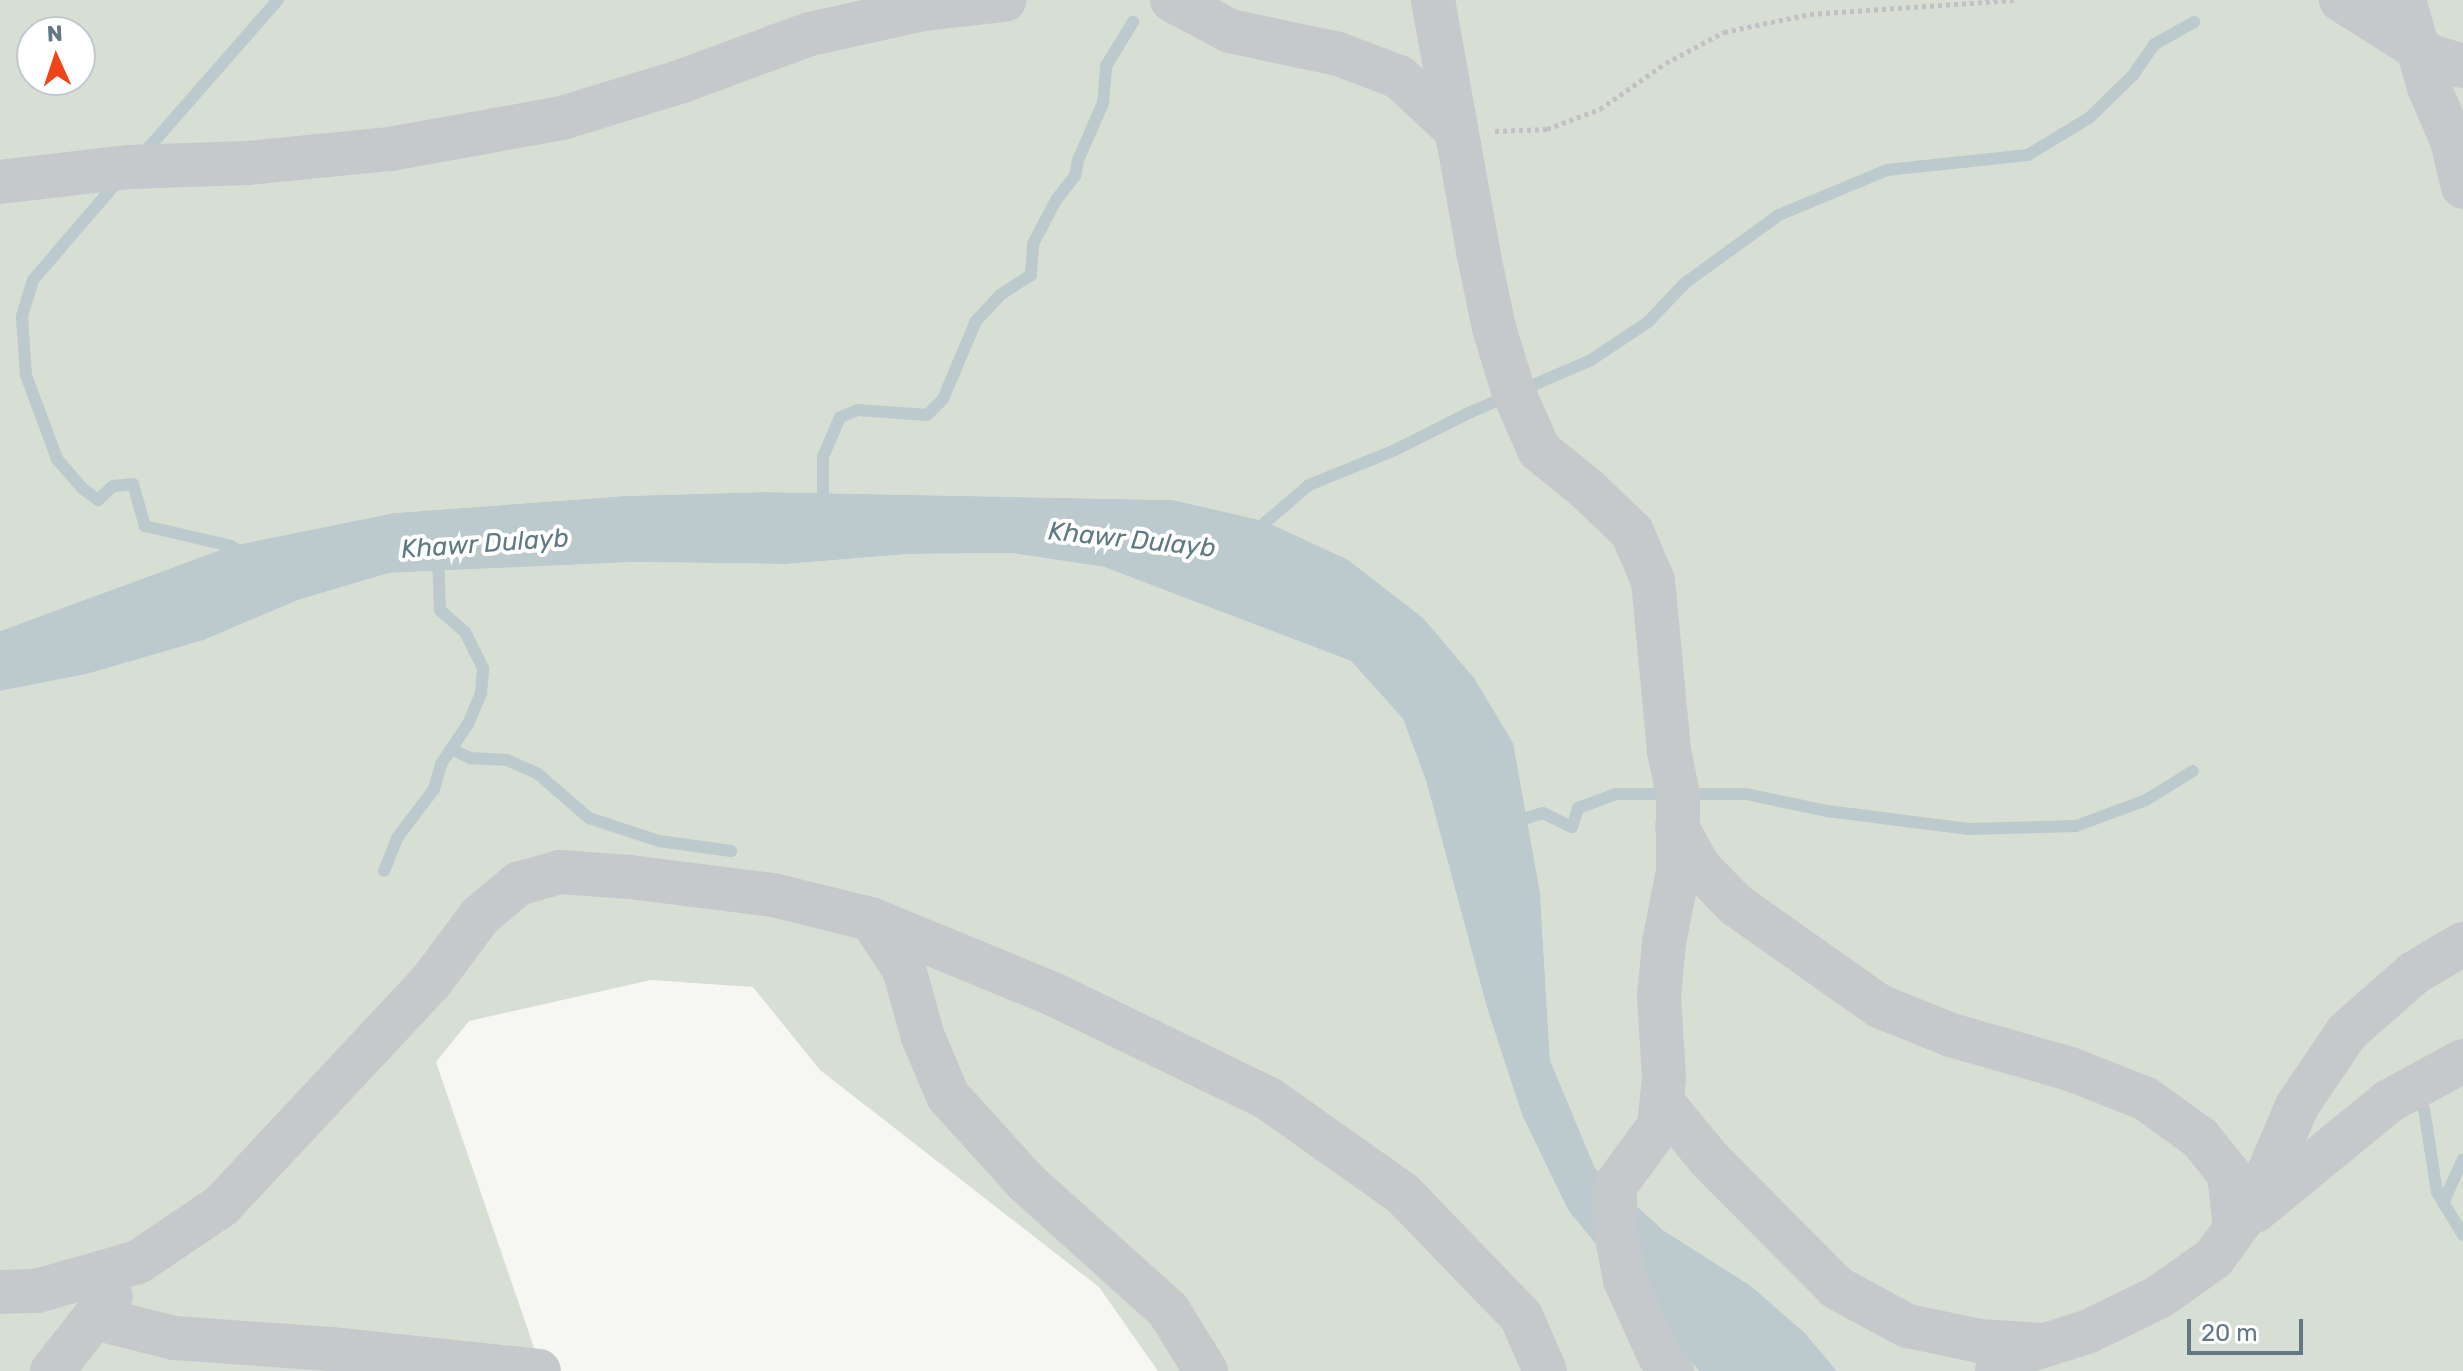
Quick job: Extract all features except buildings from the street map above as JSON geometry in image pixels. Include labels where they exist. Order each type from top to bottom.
[{"type":"street","points":[[0,182],[130,167],[247,163],[390,149],[562,118],[682,81],[810,34],[924,9],[1004,0]]},
{"type":"street","points":[[1172,0],[1230,31],[1338,54],[1399,77],[1456,130]]},
{"type":"street","points":[[1433,0],[1494,328],[1514,393],[1539,450],[1632,532],[1653,581],[1669,751],[1678,794],[1678,871],[1664,943],[1659,996],[1664,1078],[1659,1126],[1615,1186],[1615,1227],[1625,1280],[1659,1355],[1672,1371]]},
{"type":"street","points":[[2341,0],[2430,56],[2463,66]]},
{"type":"street","points":[[2404,0],[2416,47],[2452,141],[2463,187]]},
{"type":"street","points":[[1677,827],[1699,867],[1736,905],[1879,1006],[1951,1035],[2070,1069],[2146,1099],[2200,1138],[2229,1174],[2235,1228]]},
{"type":"street","points":[[52,1371],[138,1262],[221,1206],[430,983],[480,916],[518,884],[560,872],[630,877],[773,895],[871,919],[1053,994],[1269,1099],[1403,1194],[1521,1316],[1545,1371]]},
{"type":"street","points":[[871,919],[904,969],[923,1037],[948,1096],[1027,1183],[1168,1310],[1206,1371]]},
{"type":"street","points":[[1997,1371],[2014,1355],[2087,1332],[2159,1297],[2214,1258],[2258,1197],[2297,1106],[2347,1032],[2414,973],[2463,944]]},
{"type":"street","points":[[2235,1228],[2389,1101],[2463,1061]]},
{"type":"street","points":[[1662,1102],[1710,1160],[1837,1288],[1908,1326],[1979,1341],[2045,1345]]},
{"type":"street","points":[[0,1292],[37,1291],[138,1262]]},
{"type":"street","points":[[94,1318],[174,1338],[331,1349],[539,1371]]},
{"type":"path","points":[[1456,130],[1547,129],[1600,109],[1666,63],[1724,32],[1810,14],[2014,0]]},
{"type":"shaded area","points":[[0,0],[2463,0],[2463,1371],[1837,1371],[1805,1333],[1751,1286],[1663,1230],[1595,1168],[1550,1060],[1540,893],[1264,521],[1173,500],[763,492],[624,496],[394,513],[231,546],[0,631]]},
{"type":"shaded area","points":[[1011,553],[1104,567],[1351,661],[1403,719],[1426,781],[1487,1008],[1522,1115],[1568,1210],[1699,1371],[1158,1371],[1099,1287],[820,1070],[753,987],[651,980],[469,1021],[436,1062],[542,1371],[0,1371],[0,691],[87,674],[204,640],[298,600],[389,573],[633,562],[786,564],[910,554]]},
{"type":"water","name":"Khawr Dulayb","points":[[763,492],[1173,500],[1264,521],[1348,560],[1423,618],[1474,678],[1513,743],[1540,893],[1550,1060],[1595,1168],[1663,1230],[1751,1286],[1805,1333],[1837,1371],[1699,1371],[1568,1210],[1522,1115],[1487,1008],[1426,781],[1403,719],[1351,661],[1104,567],[1011,553],[910,554],[786,564],[633,562],[389,573],[298,600],[204,640],[87,674],[0,691],[0,631],[231,546],[394,513],[624,496]]},
{"type":"waterway","points":[[143,154],[278,0]]},
{"type":"waterway","points":[[823,508],[823,457],[840,417],[858,410],[927,415],[943,399],[976,321],[1000,295],[1031,275],[1033,244],[1056,200],[1075,176],[1078,160],[1103,103],[1106,66],[1133,22]]},
{"type":"waterway","points":[[1254,532],[1309,485],[1395,450],[1471,412],[1591,360],[1648,322],[1685,283],[1779,215],[1887,170],[2028,155],[2089,118],[2133,75],[2155,44],[2194,22]]},
{"type":"waterway","points":[[117,182],[33,280],[22,317],[26,375],[57,459],[82,488],[98,500],[113,486],[133,484],[145,526],[231,546],[244,554]]},
{"type":"waterway","name":"Khawr Dulayb","points":[[384,871],[397,838],[434,789],[441,764],[468,724],[481,693],[483,668],[465,632],[440,610],[438,557]]},
{"type":"waterway","points":[[451,749],[470,758],[507,760],[538,774],[589,818],[659,841],[731,851]]},
{"type":"waterway","points":[[1517,821],[1543,813],[1572,827],[1578,808],[1616,794],[1746,794],[1827,811],[1969,829],[2076,826],[2146,800],[2193,771]]},
{"type":"waterway","points":[[2424,1109],[2437,1192],[2463,1235]]},
{"type":"waterway","points":[[2443,1203],[2463,1159]]}]
